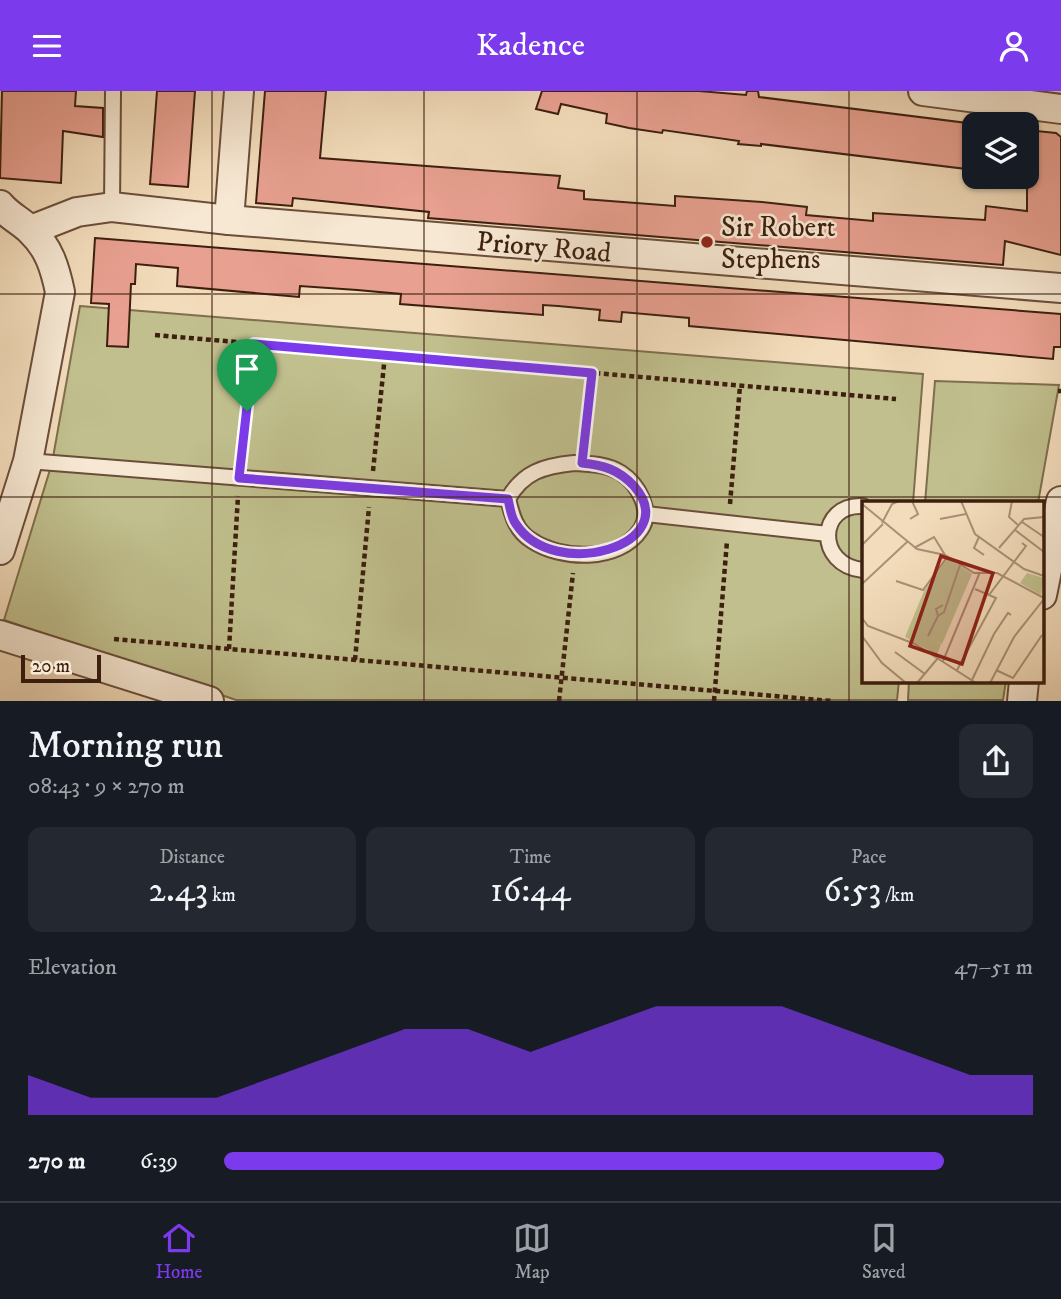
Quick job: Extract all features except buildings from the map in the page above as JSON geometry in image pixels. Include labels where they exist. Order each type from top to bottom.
[{"type":"street","points":[[229,220],[239,91]]},
{"type":"street","points":[[923,91],[1061,109]]},
{"type":"street","points":[[0,205],[31,230],[54,265],[60,292],[28,461],[0,550]]},
{"type":"street","name":"Priory Road","points":[[31,230],[77,212],[112,207],[229,220],[1061,288]]},
{"type":"street","points":[[1044,585],[1061,501]]},
{"type":"street","points":[[0,635],[209,701]]},
{"type":"street","points":[[1022,701],[1024,683]]},
{"type":"lane","points":[[112,207],[113,91]]},
{"type":"lane","points":[[28,461],[508,499]]},
{"type":"lane","points":[[551,465],[601,465],[622,473],[637,490],[646,514],[641,529],[629,540],[595,553],[574,556],[552,551],[529,540],[514,523],[508,499],[529,474],[551,465]]},
{"type":"lane","points":[[862,506],[842,510],[832,521],[828,534],[832,553],[840,563],[862,570]]},
{"type":"lane","points":[[646,514],[828,534]]},
{"type":"path","points":[[156,335],[896,399]]},
{"type":"path","points":[[229,649],[239,478],[254,344]]},
{"type":"path","points":[[355,660],[385,355]]},
{"type":"path","points":[[582,463],[592,373]]},
{"type":"path","points":[[559,701],[574,556]]},
{"type":"path","points":[[114,639],[832,701]]},
{"type":"shaded area","points":[[80,306],[923,374],[913,501],[862,501],[862,683],[899,683],[897,700],[236,700],[4,620],[52,463]]},
{"type":"shaded area","points":[[935,381],[1059,385],[1038,501],[925,501]]},
{"type":"shaded area","points":[[909,683],[1006,683],[1003,700],[908,700]]},
{"type":"place","name":"Sir Robert Stephens","points":[[707,242]]},
{"type":"route","points":[[254,344],[592,373],[582,463],[601,465],[622,473],[637,490],[646,514],[641,529],[629,540],[613,548],[574,556],[552,551],[529,540],[514,523],[508,499],[239,478],[247,411],[254,344]]}]
